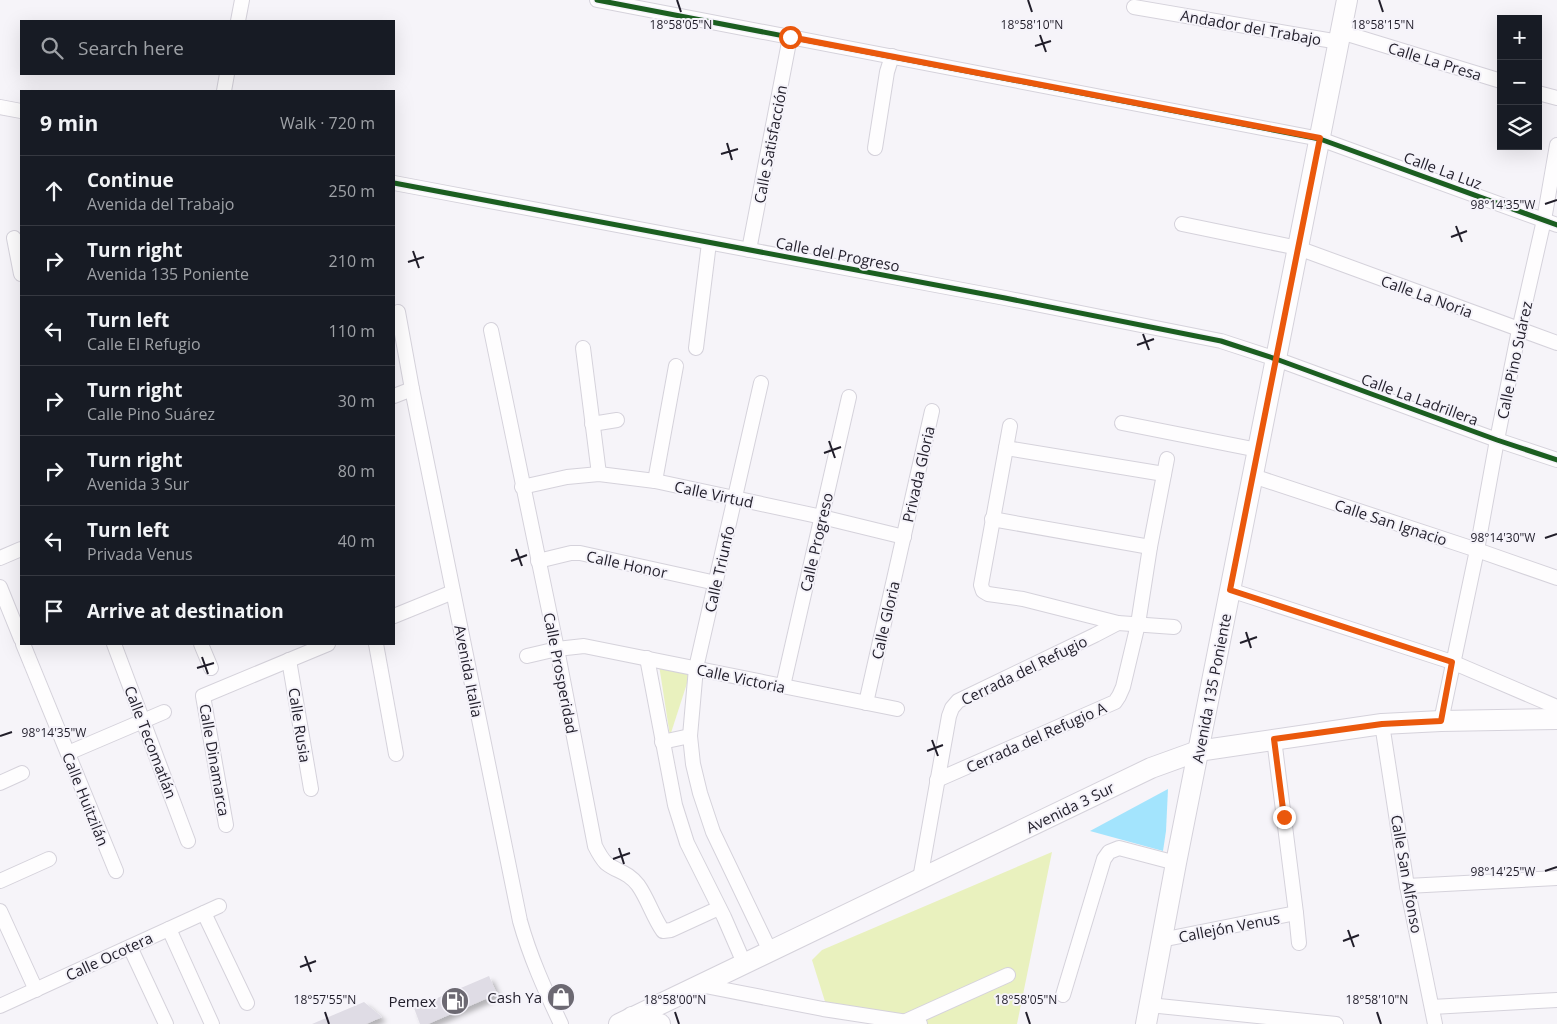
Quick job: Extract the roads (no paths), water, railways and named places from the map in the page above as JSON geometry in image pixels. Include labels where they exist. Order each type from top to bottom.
[{"type":"main road","name":"Avenida 135 Poniente","points":[[1148,1014],[1176,863],[1347,0]]},
{"type":"main road","name":"Avenida 3 Sur","points":[[625,1021],[1151,768],[1198,751],[1382,724],[1557,719]]},
{"type":"main road","points":[[625,1021],[660,1024]]},
{"type":"street","points":[[238,20],[242,0]]},
{"type":"street","name":"Calle La Luz","points":[[597,0],[1320,138],[1557,225]]},
{"type":"street","name":"Andador del Trabajo","points":[[1134,7],[1340,37]]},
{"type":"street","name":"Calle Satisfacción","points":[[749,250],[790,37]]},
{"type":"street","name":"Calle La Presa","points":[[1340,37],[1497,80]]},
{"type":"street","points":[[875,148],[887,72],[892,56]]},
{"type":"street","points":[[224,90],[227,75]]},
{"type":"street","points":[[1542,93],[1557,98]]},
{"type":"street","points":[[0,107],[20,112]]},
{"type":"street","name":"Calle Pino Suárez","points":[[1441,721],[1477,550],[1519,330],[1544,220],[1557,145]]},
{"type":"street","name":"Calle del Progreso","points":[[395,183],[1005,298],[1221,341],[1276,358]]},
{"type":"street","name":"Calle La Noria","points":[[1182,224],[1298,248],[1557,343]]},
{"type":"street","points":[[14,238],[20,269]]},
{"type":"street","points":[[696,348],[709,243]]},
{"type":"street","name":"Avenida Italia","points":[[398,312],[520,921],[537,972],[561,1024]]},
{"type":"street","name":"Calle Prosperidad","points":[[491,330],[557,649],[595,846],[606,863],[625,872],[639,886],[663,931],[671,930],[719,908]]},
{"type":"street","points":[[583,348],[599,474]]},
{"type":"street","name":"Calle La Ladrillera","points":[[1276,358],[1497,440],[1557,460]]},
{"type":"street","points":[[655,481],[676,366]]},
{"type":"street","name":"Calle Triunfo","points":[[761,383],[696,668],[690,736],[693,764],[713,832],[770,951]]},
{"type":"street","points":[[395,396],[412,388]]},
{"type":"street","name":"Calle Progreso","points":[[783,686],[849,397]]},
{"type":"street","name":"Privada Gloria","points":[[904,537],[932,411]]},
{"type":"street","points":[[592,424],[616,420]]},
{"type":"street","points":[[1122,423],[1258,450]]},
{"type":"street","points":[[1010,426],[981,585],[983,591],[988,594],[1023,599],[1118,622],[1174,627]]},
{"type":"street","points":[[1006,448],[1164,474]]},
{"type":"street","name":"Cerrada del Refugio A","points":[[937,780],[1115,702],[1122,687],[1138,624],[1167,459]]},
{"type":"street","name":"Calle Virtud","points":[[522,487],[567,477],[599,474],[655,481],[822,517],[904,537]]},
{"type":"street","name":"Calle San Ignacio","points":[[1253,476],[1557,578]]},
{"type":"street","points":[[992,519],[1150,548]]},
{"type":"street","name":"Calle Gloria","points":[[866,703],[904,537]]},
{"type":"street","points":[[0,558],[20,549]]},
{"type":"street","name":"Calle Honor","points":[[538,561],[571,553],[580,554],[716,582]]},
{"type":"street","points":[[0,587],[20,637]]},
{"type":"street","points":[[1230,590],[1452,662],[1557,707]]},
{"type":"street","points":[[395,616],[453,592]]},
{"type":"street","name":"Cerrada del Refugio","points":[[920,879],[937,780],[952,708],[958,701],[1095,636],[1118,622]]},
{"type":"street","name":"Calle Huitzilán","points":[[23,645],[116,871]]},
{"type":"street","name":"Calle Tecomatlán","points":[[114,645],[188,841]]},
{"type":"street","points":[[201,645],[211,668]]},
{"type":"street","points":[[289,660],[326,645]]},
{"type":"street","points":[[376,645],[396,754]]},
{"type":"street","name":"Calle Victoria","points":[[557,649],[584,646],[897,710]]},
{"type":"street","points":[[527,656],[557,649]]},
{"type":"street","points":[[647,658],[675,805],[687,843],[744,963]]},
{"type":"street","name":"Calle Dinamarca","points":[[226,825],[203,696],[289,660]]},
{"type":"street","name":"Calle Rusia","points":[[289,660],[311,790]]},
{"type":"street","points":[[68,753],[164,712]]},
{"type":"street","name":"Calle San Alfonso","points":[[1382,724],[1407,886],[1435,1024]]},
{"type":"street","points":[[662,742],[690,736]]},
{"type":"street","points":[[1274,739],[1299,943]]},
{"type":"street","points":[[0,782],[22,773]]},
{"type":"street","points":[[1063,995],[1104,859],[1109,852],[1119,848],[1176,863]]},
{"type":"street","points":[[0,881],[49,859]]},
{"type":"street","points":[[1407,886],[1557,878]]},
{"type":"street","name":"Calle Ocotera","points":[[0,1006],[219,906]]},
{"type":"street","points":[[0,912],[36,990]]},
{"type":"street","points":[[204,913],[247,1003]]},
{"type":"street","name":"Callejón Venus","points":[[1161,940],[1296,913]]},
{"type":"street","points":[[169,929],[212,1024]]},
{"type":"street","points":[[130,947],[166,1024]]},
{"type":"street","points":[[906,1021],[1008,975]]},
{"type":"street","points":[[699,985],[920,1024]]},
{"type":"street","points":[[1432,1007],[1557,1000]]},
{"type":"street","points":[[1148,1014],[1336,1024]]},
{"type":"water","points":[[1168,789],[1163,851],[1090,831]]},
{"type":"place","name":"Cash Ya","points":[[561,997]]},
{"type":"place","name":"Pemex","points":[[455,1001]]}]
